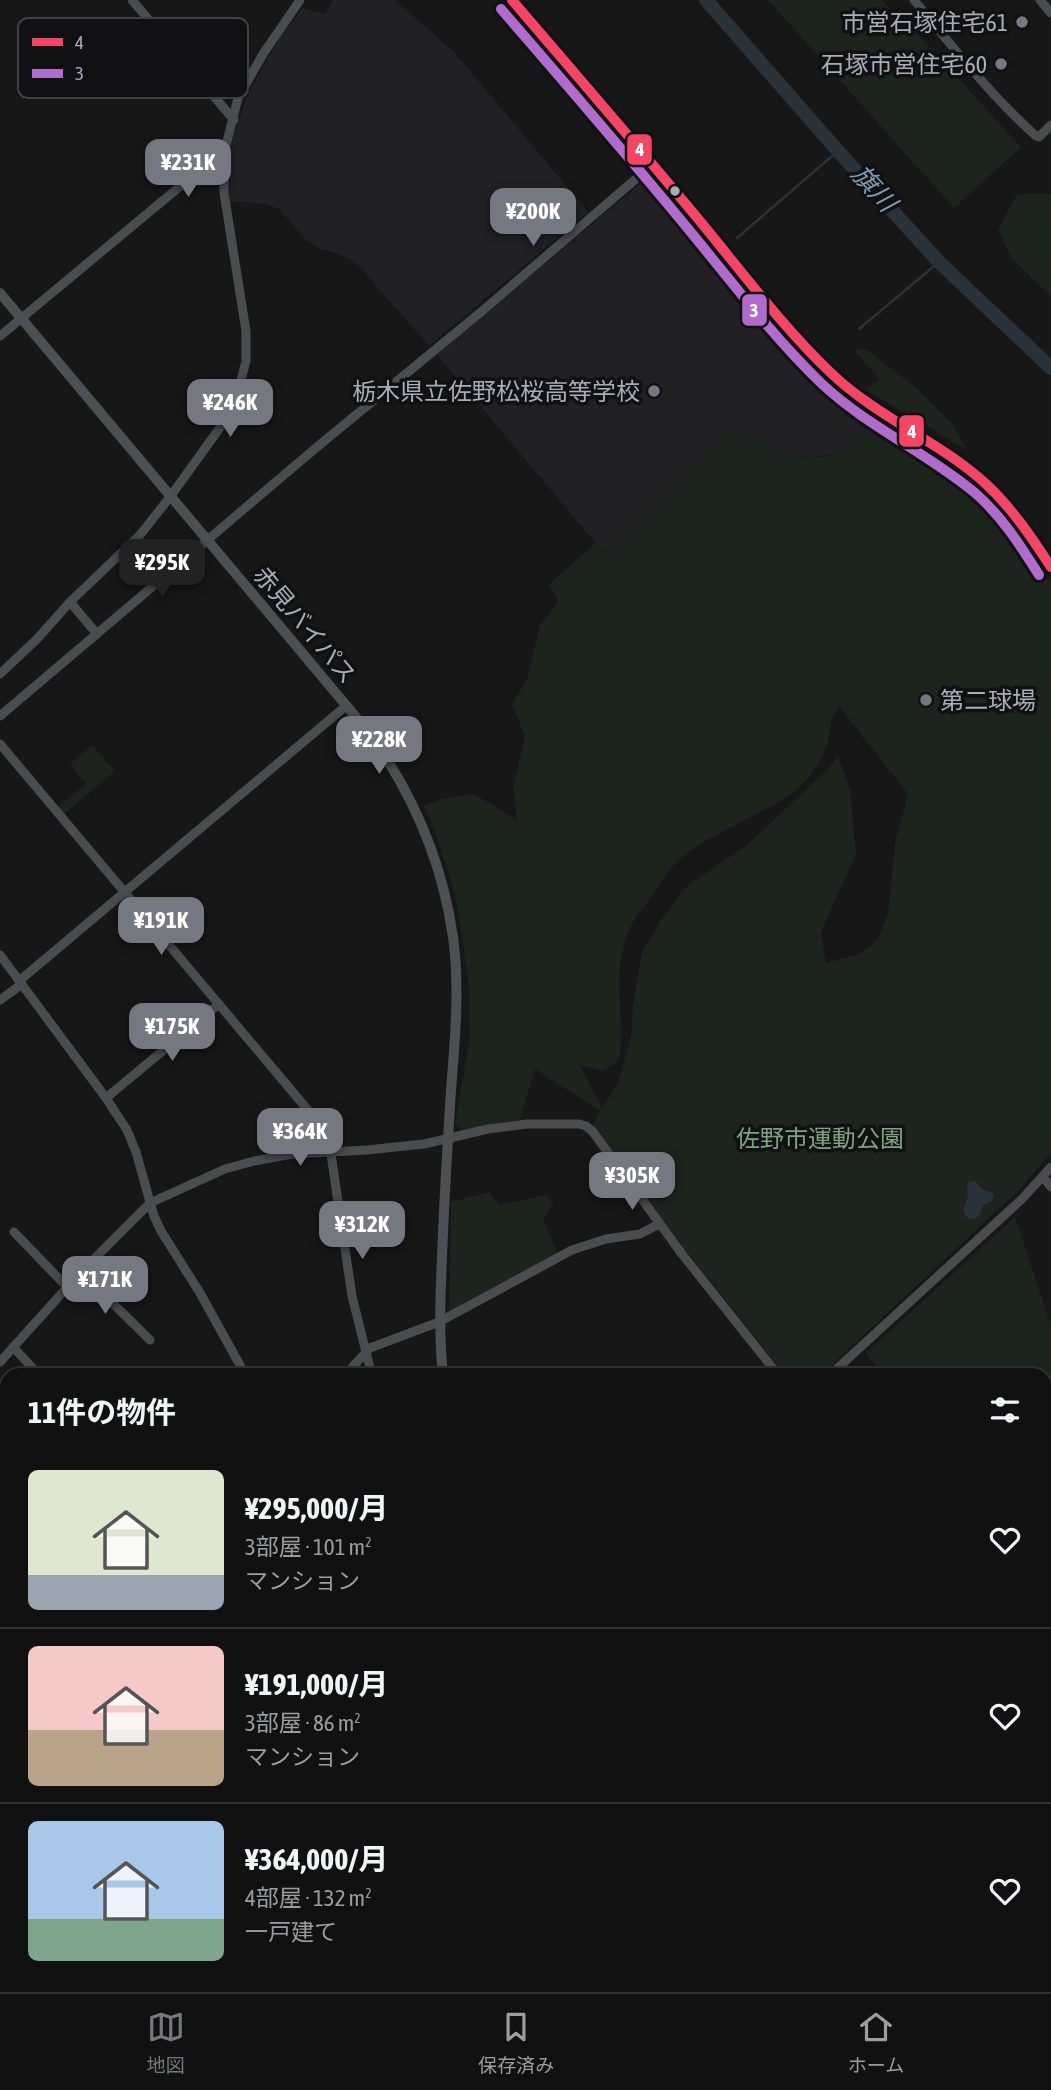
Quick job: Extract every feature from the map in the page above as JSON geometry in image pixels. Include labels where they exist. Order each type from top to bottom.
[{"type":"main road","name":"赤見バイパス","points":[[0,293],[379,747],[416,811],[435,858],[448,910],[454,953],[456,1022],[439,1322],[442,1368]]},
{"type":"street","points":[[132,0],[147,18]]},
{"type":"street","points":[[248,80],[300,0]]},
{"type":"street","points":[[512,0],[831,373],[848,390],[943,452],[989,487],[1023,527],[1051,567]]},
{"type":"street","points":[[914,0],[1022,124],[1036,136],[1051,125]]},
{"type":"street","points":[[1040,0],[1051,13]]},
{"type":"street","points":[[215,98],[234,120]]},
{"type":"street","points":[[0,674],[139,535],[170,496],[232,408],[237,396],[246,361],[246,331],[224,194],[225,149],[238,98]]},
{"type":"street","points":[[0,336],[225,149]]},
{"type":"street","points":[[0,716],[652,165]]},
{"type":"street","points":[[70,602],[97,634]]},
{"type":"street","points":[[0,1000],[346,706]]},
{"type":"street","points":[[0,744],[328,1134],[352,1296],[370,1368]]},
{"type":"street","points":[[0,955],[127,1130],[161,1231],[200,1293],[242,1368]]},
{"type":"street","points":[[106,1098],[219,1004]]},
{"type":"street","points":[[2,1356],[150,1203],[225,1169],[292,1154],[414,1145],[488,1129],[527,1124],[570,1123],[586,1126],[600,1141],[659,1224],[773,1368]]},
{"type":"street","points":[[839,1368],[1014,1207],[1051,1167]]},
{"type":"street","points":[[1043,1177],[1051,1187]]},
{"type":"street","points":[[352,1368],[376,1346],[439,1322],[572,1250],[606,1238],[640,1234],[659,1224]]},
{"type":"street","points":[[14,1233],[67,1287]]},
{"type":"street","points":[[81,1272],[150,1340]]},
{"type":"street","points":[[13,1347],[33,1368]]},
{"type":"shaded area","points":[[333,0],[395,0],[454,52],[588,212],[429,346],[359,266],[348,258],[320,249],[304,238],[280,210],[266,204],[229,201],[230,144],[250,90],[279,39],[302,8],[325,14]]},
{"type":"shaded area","name":"栃木県立佐野松桜高等学校","points":[[648,177],[653,178],[807,360],[874,421],[859,440],[836,453],[813,457],[792,456],[778,451],[734,428],[604,553],[439,357],[439,353]]},
{"type":"shaded area","points":[[975,1181],[981,1188],[994,1194],[992,1201],[983,1205],[979,1216],[973,1219],[964,1213],[968,1196],[967,1184]]},
{"type":"green space","points":[[768,0],[881,0],[923,40],[1021,147],[954,208]]},
{"type":"green space","points":[[1030,193],[1051,194],[1051,296],[1012,259],[998,230],[1016,196]]},
{"type":"green space","points":[[860,348],[867,350],[914,386],[952,423],[967,450],[866,390],[880,379],[855,351]]},
{"type":"green space","name":"佐野市運動公園","points":[[874,421],[931,459],[984,500],[1029,551],[1051,584],[1051,1153],[1020,1189],[828,1368],[779,1368],[592,1126],[600,1111],[535,1069],[520,1120],[462,1130],[455,1124],[470,1037],[469,985],[458,910],[449,874],[424,806],[442,799],[474,794],[517,820],[513,787],[525,737],[512,704],[527,680],[540,625],[559,601],[548,585],[596,543],[604,553],[734,428],[791,454],[824,456],[840,451],[857,439]],"holes":[[[839,706],[908,794],[895,843],[888,913],[878,940],[857,955],[826,963],[821,932],[856,854],[850,789],[838,756],[826,771],[746,846],[687,886],[661,920],[642,952],[633,1004],[631,1037],[617,1085],[602,1108],[579,1064],[603,1071],[619,1060],[620,968],[630,928],[673,866],[681,859],[698,846],[781,801],[805,781],[822,757],[834,714]]]},
{"type":"green space","points":[[92,745],[115,771],[64,814],[58,807],[86,784],[70,764]]},
{"type":"green space","points":[[489,1192],[499,1205],[547,1195],[553,1205],[543,1219],[558,1256],[449,1315],[451,1202]]},
{"type":"green space","points":[[1015,1217],[1051,1326],[1051,1368],[878,1368],[866,1353]]},
{"type":"waterway","name":"旗川","points":[[706,0],[939,262],[1051,368]]},
{"type":"waterway","points":[[737,238],[838,151]]},
{"type":"waterway","points":[[859,329],[939,262]]},
{"type":"transit line","name":"4","points":[[512,0],[814,356],[849,389],[949,455],[986,484],[1013,513],[1051,567]]},
{"type":"transit line","name":"3","points":[[501,9],[805,367],[858,413],[974,492],[1001,520],[1039,575]]},
{"type":"place","name":"市営石塚住宅61","points":[[1022,22]]},
{"type":"place","name":"石塚市営住宅60","points":[[1001,64]]},
{"type":"place","name":"栃木県立佐野松桜高等学校","points":[[654,391]]},
{"type":"place","name":"第二球場","points":[[926,700]]}]
